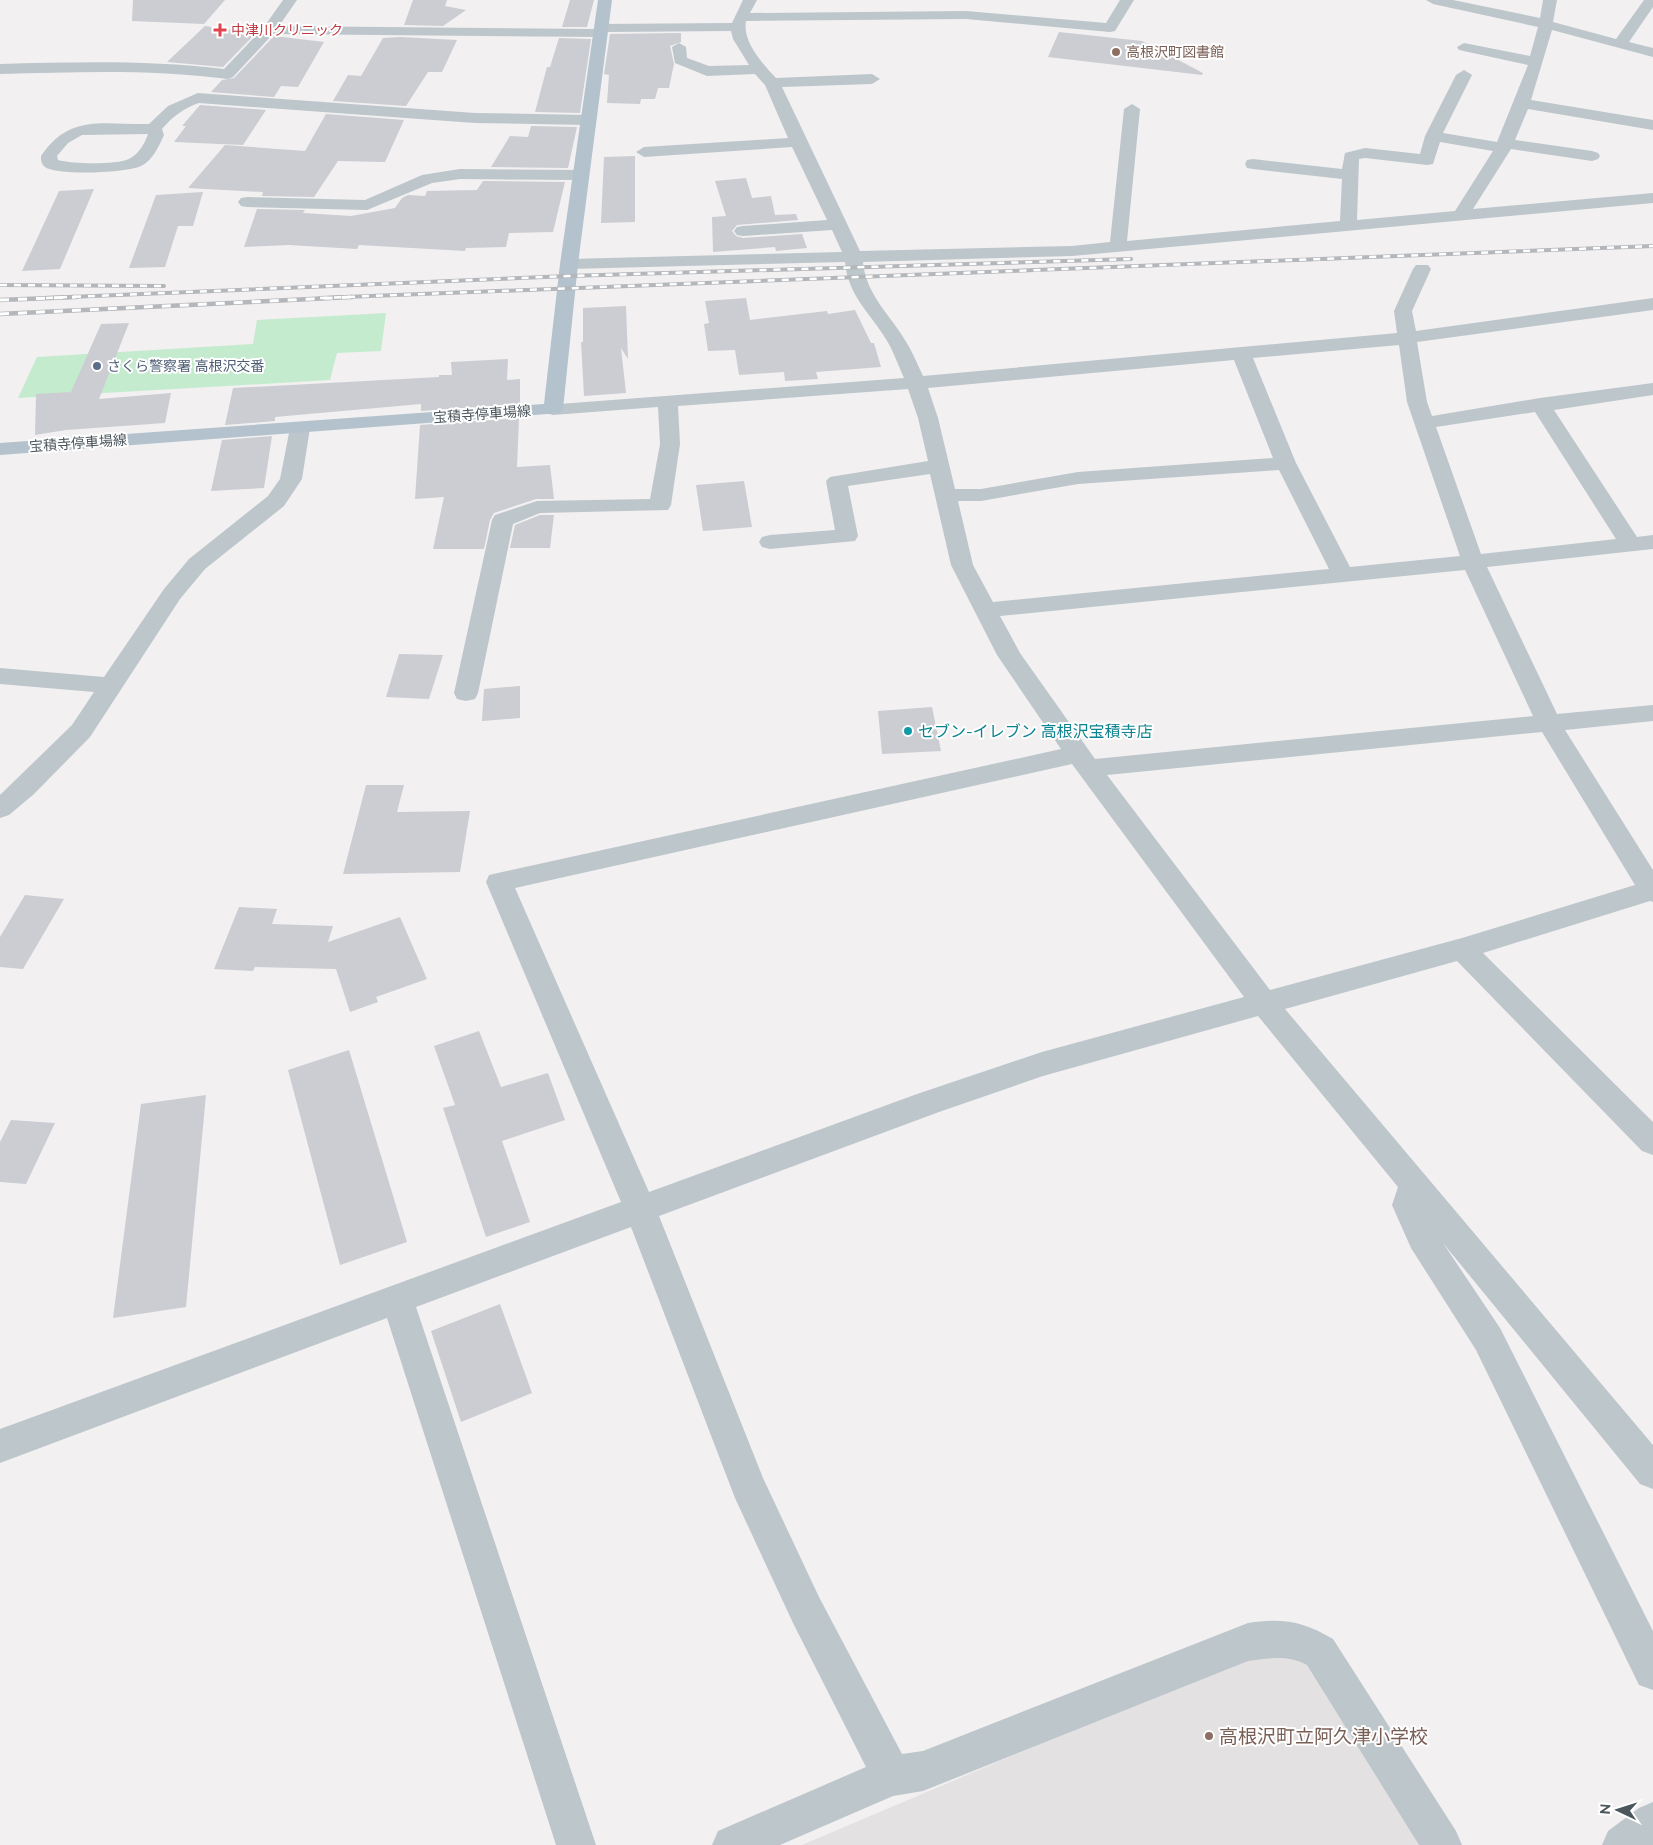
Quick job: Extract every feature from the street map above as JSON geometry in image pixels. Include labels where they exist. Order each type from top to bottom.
[{"type":"main road","name":"宝積寺停車場線","points":[[0,449],[553,409],[580,175],[605,0]]},
{"type":"street","points":[[0,69],[114,66],[178,68],[228,74],[269,30],[290,0]]},
{"type":"street","points":[[750,0],[739,22],[740,39],[759,70],[772,83],[853,256],[855,278],[864,296],[899,345],[916,383],[928,418],[962,565],[1009,655],[1083,761],[1263,1002],[1653,1472]]},
{"type":"street","points":[[269,30],[601,31],[739,22],[966,15],[1110,28],[1127,0]]},
{"type":"street","points":[[1433,0],[1546,24],[1653,53]]},
{"type":"street","points":[[1460,216],[1504,145],[1535,62],[1546,24],[1550,0]]},
{"type":"street","points":[[1620,44],[1651,0]]},
{"type":"street","points":[[680,46],[680,60],[707,71],[759,70]]},
{"type":"street","points":[[1464,47],[1535,62]]},
{"type":"street","points":[[1348,226],[1352,156],[1365,153],[1427,160],[1433,136],[1464,75]]},
{"type":"street","points":[[772,83],[834,82],[872,78]]},
{"type":"street","points":[[154,129],[168,112],[180,104],[198,98],[475,118],[588,120]]},
{"type":"street","points":[[1521,103],[1653,125]]},
{"type":"street","points":[[1118,248],[1132,109]]},
{"type":"street","points":[[88,166],[102,162],[116,139],[116,134],[108,129]]},
{"type":"street","points":[[154,129],[156,136],[142,159],[134,163],[122,166],[59,166],[50,163],[49,156],[62,138],[69,133],[80,130],[154,129]]},
{"type":"street","points":[[1433,136],[1592,156]]},
{"type":"street","points":[[644,152],[798,142]]},
{"type":"street","points":[[1428,154],[1446,157]]},
{"type":"street","points":[[1474,162],[1492,165]]},
{"type":"street","points":[[1253,164],[1350,175]]},
{"type":"street","points":[[246,202],[367,205],[428,180],[460,174],[580,175]]},
{"type":"street","points":[[569,264],[1072,251],[1653,198]]},
{"type":"street","points":[[743,231],[837,224]]},
{"type":"street","points":[[0,1446],[928,1103],[1042,1064],[1462,949],[1652,891],[1548,722],[1473,562],[1417,402],[1403,311],[1422,269]]},
{"type":"street","points":[[553,409],[916,383],[1408,338],[1653,304]]},
{"type":"street","points":[[1241,352],[1286,463],[1343,575]]},
{"type":"street","points":[[1424,423],[1540,404],[1653,389]]},
{"type":"street","points":[[466,693],[503,520],[537,507],[660,506],[670,444],[668,401]]},
{"type":"street","points":[[1540,404],[1631,545]]},
{"type":"street","points":[[0,809],[25,788],[80,731],[172,594],[197,564],[276,501],[291,479],[300,428]]},
{"type":"street","points":[[946,495],[981,495],[1078,478],[1286,463]]},
{"type":"street","points":[[770,542],[847,536],[837,481],[939,466]]},
{"type":"street","points":[[986,610],[1473,562],[1653,542]]},
{"type":"street","points":[[0,676],[111,686]]},
{"type":"street","points":[[892,1776],[806,1610],[748,1486],[640,1209],[498,882],[1083,761],[1653,713]]},
{"type":"street","points":[[1462,949],[1653,1142]]},
{"type":"street","points":[[1414,1184],[1408,1205],[1422,1238],[1488,1339],[1653,1670]]},
{"type":"street","points":[[397,1299],[576,1845]]},
{"type":"street","points":[[732,1845],[892,1776],[923,1771],[1248,1642],[1278,1638],[1302,1640],[1320,1652],[1442,1845]]},
{"type":"street","points":[[1622,1845],[1653,1822]]},
{"type":"shaded area","name":"高根沢町立阿久津小学校","points":[[1256,1652],[1315,1665],[1426,1845],[802,1845]]},
{"type":"green space","points":[[386,313],[381,351],[337,353],[330,380],[18,398],[37,357],[253,344],[257,320]]},
{"type":"building","points":[[133,0],[225,0],[204,24],[132,21]]},
{"type":"building","points":[[413,0],[447,0],[445,6],[466,10],[443,26],[404,25]]},
{"type":"building","points":[[570,0],[594,0],[587,27],[562,27]]},
{"type":"building","points":[[205,26],[256,33],[223,67],[167,62]]},
{"type":"building","name":"高根沢町図書館","points":[[1059,32],[1142,41],[1203,73],[1202,75],[1048,57]]},
{"type":"building","points":[[681,33],[681,42],[670,46],[674,64],[669,88],[658,88],[655,99],[641,99],[640,104],[607,103],[609,75],[604,74],[610,34]]},
{"type":"building","points":[[274,36],[324,42],[298,87],[281,86],[274,97],[211,92],[222,80],[234,78]]},
{"type":"building","points":[[383,38],[457,40],[442,72],[428,72],[406,106],[333,101],[348,75],[361,76]]},
{"type":"building","points":[[559,38],[591,39],[580,113],[535,112],[547,67],[550,67]]},
{"type":"building","points":[[200,105],[266,110],[243,145],[174,142],[186,126],[182,126]]},
{"type":"building","points":[[326,114],[404,120],[385,162],[338,161],[314,197],[262,196],[263,192],[188,188],[225,145],[305,151]]},
{"type":"building","points":[[531,126],[577,127],[568,168],[491,167],[510,136],[528,137]]},
{"type":"building","points":[[635,156],[635,222],[601,223],[604,157]]},
{"type":"building","points":[[746,178],[752,198],[771,196],[775,215],[796,214],[798,220],[737,225],[732,231],[736,236],[743,238],[802,234],[807,248],[776,251],[775,247],[713,252],[712,217],[726,216],[715,181]]},
{"type":"building","points":[[483,181],[565,182],[553,232],[509,233],[506,247],[466,248],[465,251],[359,245],[357,249],[289,245],[244,247],[257,209],[305,210],[303,213],[351,216],[395,208],[402,198],[408,195],[425,196],[427,191],[477,190]]},
{"type":"building","points":[[94,189],[60,269],[22,271],[59,191]]},
{"type":"building","points":[[203,192],[193,226],[178,226],[165,267],[129,268],[156,195]]},
{"type":"building","points":[[746,298],[750,320],[827,311],[828,314],[855,310],[871,343],[874,343],[881,367],[816,372],[818,379],[785,381],[784,372],[739,375],[735,350],[708,351],[704,324],[709,323],[705,301]]},
{"type":"building","points":[[626,306],[628,359],[621,348],[626,393],[584,396],[581,342],[583,342],[583,308]]},
{"type":"building","points":[[129,323],[99,399],[171,393],[165,423],[66,430],[35,435],[36,394],[71,392],[101,324]]},
{"type":"building","points":[[508,359],[507,380],[520,379],[520,404],[421,411],[421,404],[275,417],[275,421],[225,425],[233,388],[439,377],[439,375],[452,375],[451,362]]},
{"type":"building","points":[[519,418],[517,467],[550,465],[554,499],[536,499],[494,513],[490,520],[484,549],[433,549],[444,497],[415,499],[420,425]]},
{"type":"building","points":[[272,436],[264,488],[211,491],[222,440]]},
{"type":"building","points":[[744,481],[752,527],[703,531],[696,485]]},
{"type":"building","points":[[540,515],[554,515],[550,548],[510,548],[515,525]]},
{"type":"building","points":[[399,654],[443,655],[429,699],[386,697]]},
{"type":"building","points":[[520,686],[520,718],[482,721],[484,689]]},
{"type":"building","name":"セブン-イレブン 高根沢宝積寺店","points":[[932,707],[941,751],[882,754],[878,711]]},
{"type":"building","points":[[366,785],[404,785],[397,812],[470,811],[460,872],[343,874]]},
{"type":"building","points":[[25,895],[64,899],[23,969],[0,967],[0,937]]},
{"type":"building","points":[[239,907],[277,909],[272,924],[333,926],[328,942],[400,917],[427,979],[376,997],[378,1002],[350,1012],[336,969],[255,967],[253,971],[214,969]]},
{"type":"building","points":[[479,1031],[501,1087],[548,1073],[565,1120],[502,1141],[530,1222],[486,1237],[443,1108],[455,1105],[434,1046]]},
{"type":"building","points":[[349,1050],[407,1242],[340,1265],[288,1070]]},
{"type":"building","points":[[206,1095],[186,1307],[113,1318],[141,1104]]},
{"type":"building","points":[[11,1120],[55,1123],[26,1184],[0,1182],[0,1142]]},
{"type":"building","points":[[500,1304],[532,1393],[461,1422],[431,1331]]},
{"type":"railway","points":[[320,298],[1653,246]]},
{"type":"railway","points":[[46,298],[568,276],[1131,259]]},
{"type":"railway","points":[[0,285],[164,286]]},
{"type":"railway","points":[[0,300],[76,297]]},
{"type":"railway","points":[[0,314],[352,297]]},
{"type":"place","name":"中津川クリニック","points":[[220,30]]},
{"type":"place","name":"高根沢町図書館","points":[[1116,52]]},
{"type":"place","name":"さくら警察署 高根沢交番","points":[[97,366]]},
{"type":"place","name":"セブン-イレブン 高根沢宝積寺店","points":[[908,731]]},
{"type":"place","name":"高根沢町立阿久津小学校","points":[[1209,1736]]}]
